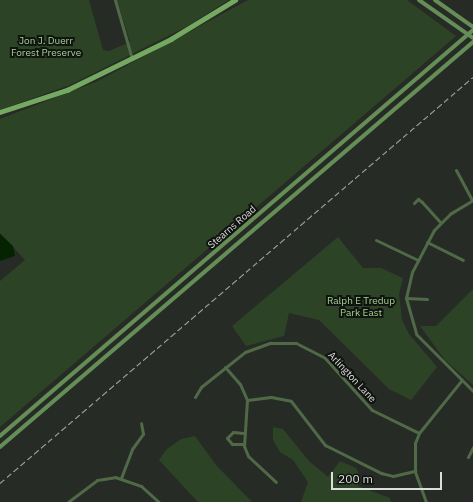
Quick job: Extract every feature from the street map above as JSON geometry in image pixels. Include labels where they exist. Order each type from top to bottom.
[{"type":"main road","points":[[0,112],[67,90],[132,59],[235,0]]},
{"type":"main road","points":[[419,0],[473,38]]},
{"type":"main road","points":[[435,0],[473,28]]},
{"type":"main road","name":"Stearns Road","points":[[0,436],[473,28]]},
{"type":"main road","name":"Stearns Road","points":[[0,447],[473,42]]},
{"type":"street","points":[[115,0],[132,59]]},
{"type":"street","points":[[456,170],[472,200],[440,222],[426,242],[418,260],[406,298],[416,334],[461,381],[473,390]]},
{"type":"street","points":[[414,203],[418,199],[440,222]]},
{"type":"street","points":[[376,240],[418,260]]},
{"type":"street","points":[[426,242],[463,260]]},
{"type":"street","points":[[406,298],[427,299]]},
{"type":"street","name":"Arlington Lane","points":[[195,397],[224,367],[245,352],[270,343],[308,347],[325,358],[372,410],[419,433]]},
{"type":"street","points":[[224,367],[240,384],[247,400],[242,433],[243,444],[248,456],[276,482]]},
{"type":"street","points":[[426,502],[415,471],[414,450],[419,433],[461,381]]},
{"type":"street","points":[[247,400],[271,397],[291,401],[325,445],[381,473],[392,476],[415,471]]},
{"type":"street","points":[[121,478],[132,449],[143,434],[141,423]]},
{"type":"street","points":[[242,433],[233,432],[227,438],[232,444],[243,444]]},
{"type":"street","points":[[468,457],[473,447]]},
{"type":"street","points":[[68,502],[97,480],[121,478],[145,488],[159,502]]},
{"type":"green space","name":"Jon J. Duerr Forest Preserve","points":[[0,0],[89,0],[103,50],[109,51],[130,42],[117,0],[229,0],[186,27],[70,85],[0,110]]},
{"type":"green space","points":[[248,0],[407,0],[456,36],[0,427],[0,281],[25,260],[0,233],[0,119],[98,81]]},
{"type":"green space","name":"Ralph E Tredup Park East","points":[[338,237],[363,268],[381,268],[403,278],[399,294],[402,320],[409,334],[437,367],[411,400],[389,389],[319,320],[289,313],[284,336],[246,346],[232,326]]},
{"type":"green space","points":[[473,289],[473,385],[445,360],[420,326],[436,326]]},
{"type":"green space","points":[[273,427],[283,429],[309,461],[328,477],[340,461],[356,468],[361,478],[358,486],[390,498],[391,502],[301,502],[308,482],[293,460],[280,452],[273,440]]},
{"type":"green space","points":[[195,436],[216,465],[252,502],[198,502],[159,460],[167,449],[181,439]]},
{"type":"shaded area","points":[[0,234],[13,246],[15,256],[0,261]]},
{"type":"railway","points":[[0,483],[473,77]]}]
